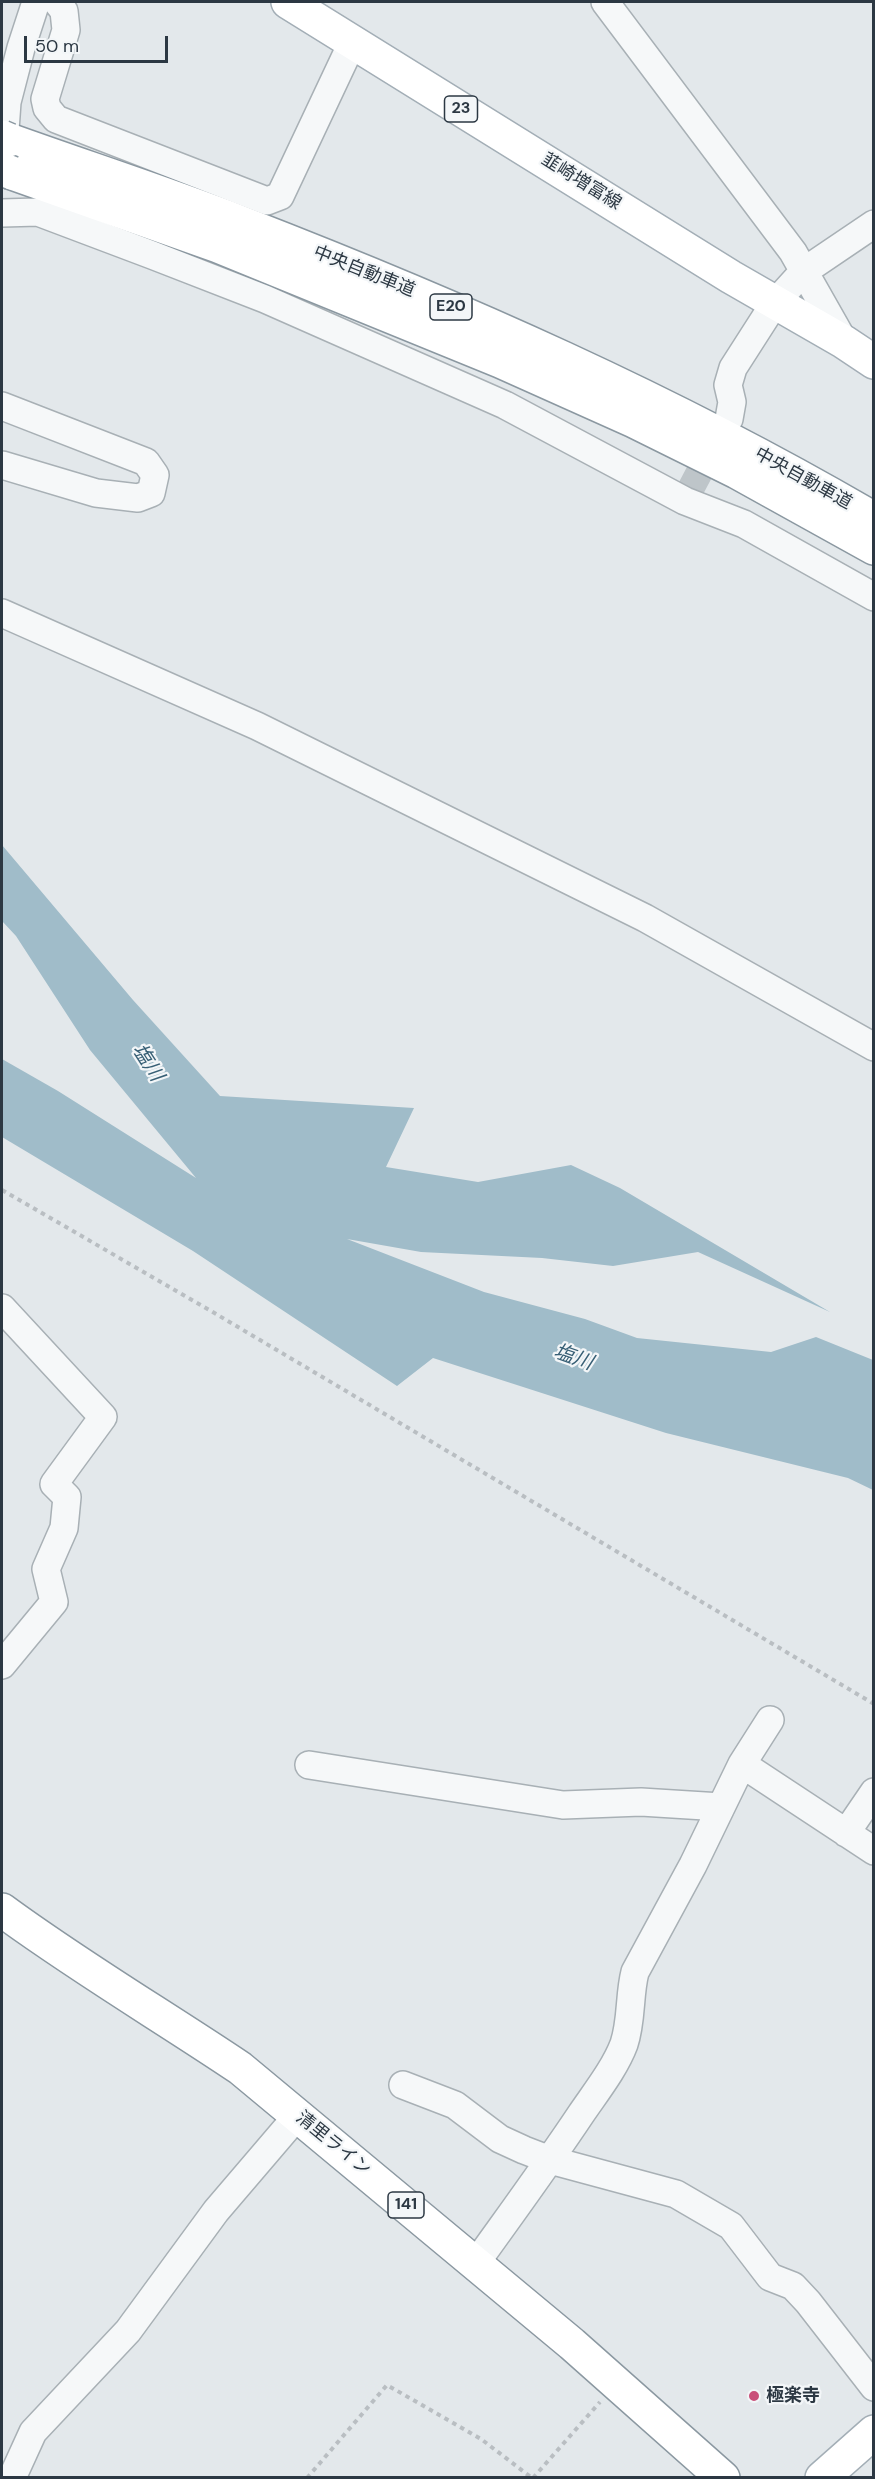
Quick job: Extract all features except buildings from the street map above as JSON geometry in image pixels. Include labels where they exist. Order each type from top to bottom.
[{"type":"main road","name":"韮崎増富線","points":[[288,2],[774,304],[844,342],[873,362]]},
{"type":"main road","name":"中央自動車道","points":[[5,160],[240,222],[440,303],[649,399],[748,449],[873,519]]},
{"type":"main road","name":"中央自動車道","points":[[5,160],[500,361],[634,421],[737,472],[873,548]]},
{"type":"main road","name":"清里ライン","points":[[2,1910],[69,1959],[230,2062],[298,2115],[476,2263],[723,2478]]},
{"type":"main road","points":[[822,2478],[873,2432]]},
{"type":"street","points":[[5,160],[7,102],[36,2]]},
{"type":"street","points":[[57,2],[64,11],[66,30],[45,99],[47,108],[56,119],[267,201],[280,196],[352,41]]},
{"type":"street","points":[[605,2],[793,252],[844,342]]},
{"type":"street","points":[[2,213],[38,212],[265,299],[505,405],[744,524],[873,597]]},
{"type":"street","points":[[729,419],[732,402],[728,385],[732,368],[774,304],[803,272],[873,224]]},
{"type":"street","points":[[2,406],[146,462],[155,475],[151,493],[138,498],[96,493],[2,465]]},
{"type":"street","points":[[2,613],[257,726],[635,913],[873,1047]]},
{"type":"street","points":[[2,1308],[103,1417],[54,1484],[68,1497],[64,1528],[46,1569],[54,1602],[2,1665]]},
{"type":"street","points":[[476,2263],[550,2160],[603,2081],[623,2046],[629,2023],[631,1985],[635,1972],[693,1865],[742,1764],[770,1720]]},
{"type":"street","points":[[742,1764],[873,1851]]},
{"type":"street","points":[[309,1765],[563,1805],[641,1802],[721,1807]]},
{"type":"street","points":[[846,1833],[873,1792]]},
{"type":"street","points":[[403,2085],[454,2105],[501,2139],[550,2160],[676,2194],[731,2226],[770,2277],[793,2286],[808,2302],[873,2387]]},
{"type":"street","points":[[12,2478],[33,2432],[128,2331],[216,2211],[298,2115]]},
{"type":"path","points":[[2,1190],[232,1323],[873,1704]]},
{"type":"path","points":[[307,2478],[387,2385],[481,2439],[532,2478],[616,2383]]},
{"type":"water","name":"塩川","points":[[2,845],[133,1000],[220,1096],[414,1108],[386,1167],[478,1182],[571,1165],[620,1188],[830,1312],[698,1252],[613,1266],[542,1258],[421,1252],[347,1239],[484,1292],[585,1319],[637,1338],[771,1352],[816,1337],[873,1360],[873,1490],[848,1478],[666,1433],[433,1358],[397,1386],[193,1251],[2,1137],[2,1059],[58,1091],[196,1178],[90,1050],[16,936],[2,921]]},
{"type":"tunnel","points":[[689,492],[716,441]]},
{"type":"place","name":"極楽寺","points":[[754,2396]]}]
